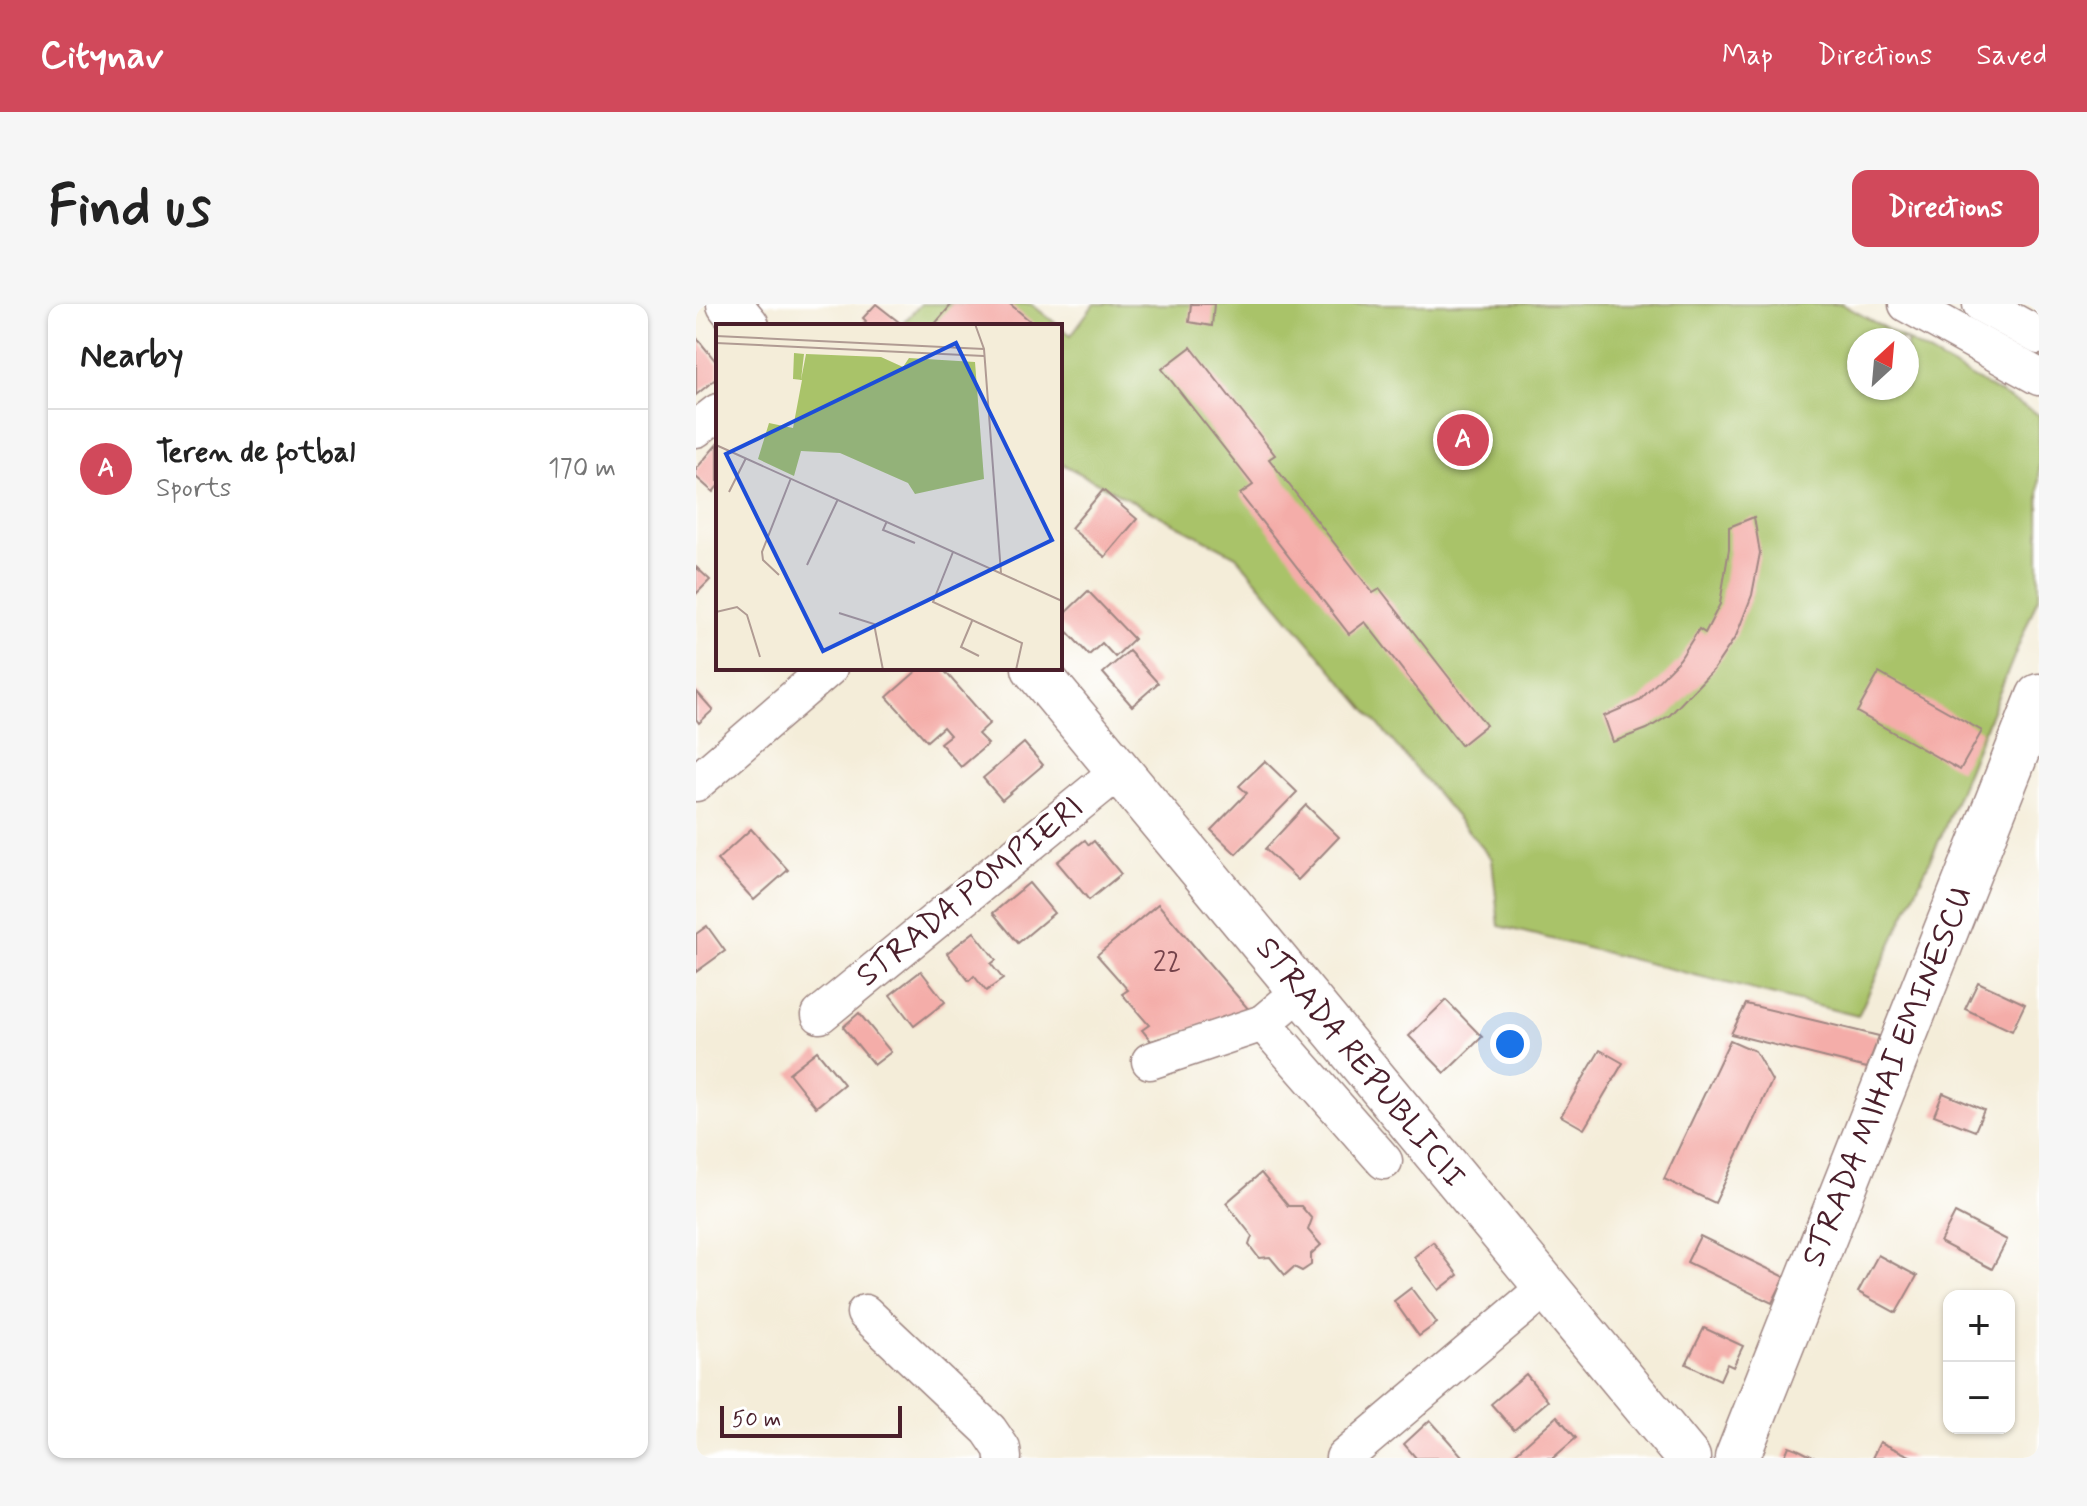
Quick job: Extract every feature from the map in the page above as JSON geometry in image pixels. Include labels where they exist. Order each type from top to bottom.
[{"type":"main road","points":[[729,304],[745,324]]},
{"type":"main road","name":"STRADA REPUBLICII","points":[[1036,670],[1688,1458]]},
{"type":"main road","name":"STRADA MIHAI EMINESCU","points":[[1737,1458],[2039,696]]},
{"type":"street","points":[[1907,304],[2039,377]]},
{"type":"street","points":[[1981,304],[2039,336]]},
{"type":"street","points":[[696,429],[716,414]]},
{"type":"street","points":[[696,783],[827,670]]},
{"type":"street","name":"STRADA POMPIERI","points":[[820,1015],[1120,770]]},
{"type":"street","points":[[1150,1061],[1263,1023],[1301,991]]},
{"type":"street","points":[[1263,1023],[1384,1161]]},
{"type":"street","points":[[1347,1455],[1545,1288]]},
{"type":"street","points":[[865,1313],[989,1430],[1002,1449],[1003,1458]]},
{"type":"green space","points":[[921,304],[1031,304],[1056,324],[902,324]]},
{"type":"green space","points":[[1094,304],[1842,304],[1885,328],[1847,328],[1847,400],[1919,400],[1919,348],[2039,415],[2039,595],[1942,834],[1858,1016],[1499,926],[1492,859],[1236,556],[1062,464],[1062,328],[1071,335]]},
{"type":"building","points":[[876,304],[901,324],[864,324],[866,321],[863,318]]},
{"type":"building","points":[[952,304],[1010,304],[1034,324],[935,324]]},
{"type":"building","points":[[1191,304],[1214,304],[1212,326],[1189,322]]},
{"type":"building","points":[[696,337],[716,362],[716,379],[696,395]]},
{"type":"building","points":[[1191,347],[1275,455],[1269,459],[1373,593],[1380,589],[1486,725],[1461,745],[1365,622],[1349,634],[1240,494],[1253,485],[1162,369]]},
{"type":"building","points":[[716,445],[716,488],[713,492],[696,477],[696,469]]},
{"type":"building","points":[[1103,490],[1137,519],[1105,557],[1071,528]]},
{"type":"building","points":[[1754,517],[1760,553],[1752,595],[1736,636],[1713,670],[1670,715],[1647,729],[1613,742],[1604,716],[1639,701],[1680,659],[1699,629],[1705,633],[1720,604],[1729,549],[1729,527]]},
{"type":"building","points":[[696,567],[710,580],[696,594]]},
{"type":"building","points":[[1088,591],[1134,639],[1115,657],[1102,643],[1089,655],[1062,626],[1062,616]]},
{"type":"building","points":[[1129,651],[1158,683],[1132,706],[1103,673]]},
{"type":"building","points":[[918,670],[944,670],[990,723],[978,734],[988,744],[961,767],[940,743],[950,735],[943,727],[927,741],[887,697]]},
{"type":"building","points":[[1879,673],[1982,731],[1960,770],[1857,712]]},
{"type":"building","points":[[696,691],[713,710],[699,723],[696,719]]},
{"type":"building","points":[[1024,743],[1043,765],[1002,800],[983,778]]},
{"type":"building","points":[[1265,761],[1297,792],[1236,854],[1211,830],[1247,793],[1239,786]]},
{"type":"building","points":[[1306,805],[1339,837],[1298,880],[1265,849]]},
{"type":"building","points":[[751,829],[788,870],[754,900],[717,860]]},
{"type":"building","points":[[1085,840],[1089,845],[1094,841],[1121,874],[1089,900],[1057,862]]},
{"type":"building","points":[[1029,883],[1054,913],[1018,943],[993,913]]},
{"type":"building","points":[[1158,904],[1250,1011],[1151,1041],[1142,1030],[1149,1025],[1122,994],[1128,990],[1097,955]]},
{"type":"building","points":[[707,926],[725,951],[696,972],[696,934]]},
{"type":"building","points":[[974,932],[996,960],[991,964],[1003,979],[986,991],[974,976],[969,981],[947,953]]},
{"type":"building","points":[[921,971],[945,1002],[914,1026],[890,995]]},
{"type":"building","points":[[1978,982],[2025,1004],[2012,1031],[1965,1009]]},
{"type":"building","points":[[1446,1000],[1482,1037],[1445,1073],[1409,1036]]},
{"type":"building","points":[[1746,1004],[1879,1036],[1867,1068],[1731,1034]]},
{"type":"building","points":[[859,1013],[891,1052],[874,1065],[843,1027]]},
{"type":"building","points":[[1730,1040],[1755,1051],[1772,1081],[1715,1203],[1664,1179]]},
{"type":"building","points":[[1600,1050],[1623,1063],[1584,1129],[1561,1116]]},
{"type":"building","points":[[817,1051],[844,1084],[816,1107],[789,1073]]},
{"type":"building","points":[[1943,1093],[1984,1110],[1975,1131],[1934,1115]]},
{"type":"building","points":[[1261,1173],[1288,1206],[1301,1206],[1312,1219],[1308,1230],[1321,1245],[1311,1254],[1311,1265],[1302,1271],[1294,1267],[1285,1275],[1270,1257],[1259,1258],[1249,1245],[1252,1236],[1226,1203]]},
{"type":"building","points":[[1955,1213],[2007,1240],[1992,1269],[1940,1242]]},
{"type":"building","points":[[1700,1236],[1785,1277],[1772,1303],[1687,1262]]},
{"type":"building","points":[[1433,1242],[1458,1275],[1439,1290],[1414,1257]]},
{"type":"building","points":[[1878,1255],[1917,1276],[1896,1313],[1858,1292]]},
{"type":"building","points":[[1411,1288],[1437,1323],[1419,1336],[1394,1301]]},
{"type":"building","points":[[1704,1328],[1743,1346],[1733,1367],[1727,1364],[1720,1380],[1686,1364]]},
{"type":"building","points":[[1526,1374],[1548,1401],[1514,1430],[1491,1404]]},
{"type":"building","points":[[1557,1416],[1576,1438],[1553,1458],[1510,1458]]},
{"type":"building","points":[[1430,1420],[1462,1456],[1460,1458],[1416,1458],[1404,1444]]},
{"type":"building","points":[[1880,1442],[1914,1458],[1872,1458]]},
{"type":"building","points":[[1789,1446],[1797,1449],[1815,1458],[1784,1458]]},
{"type":"place","name":"Teren de fotbal","points":[[1463,440]]}]
